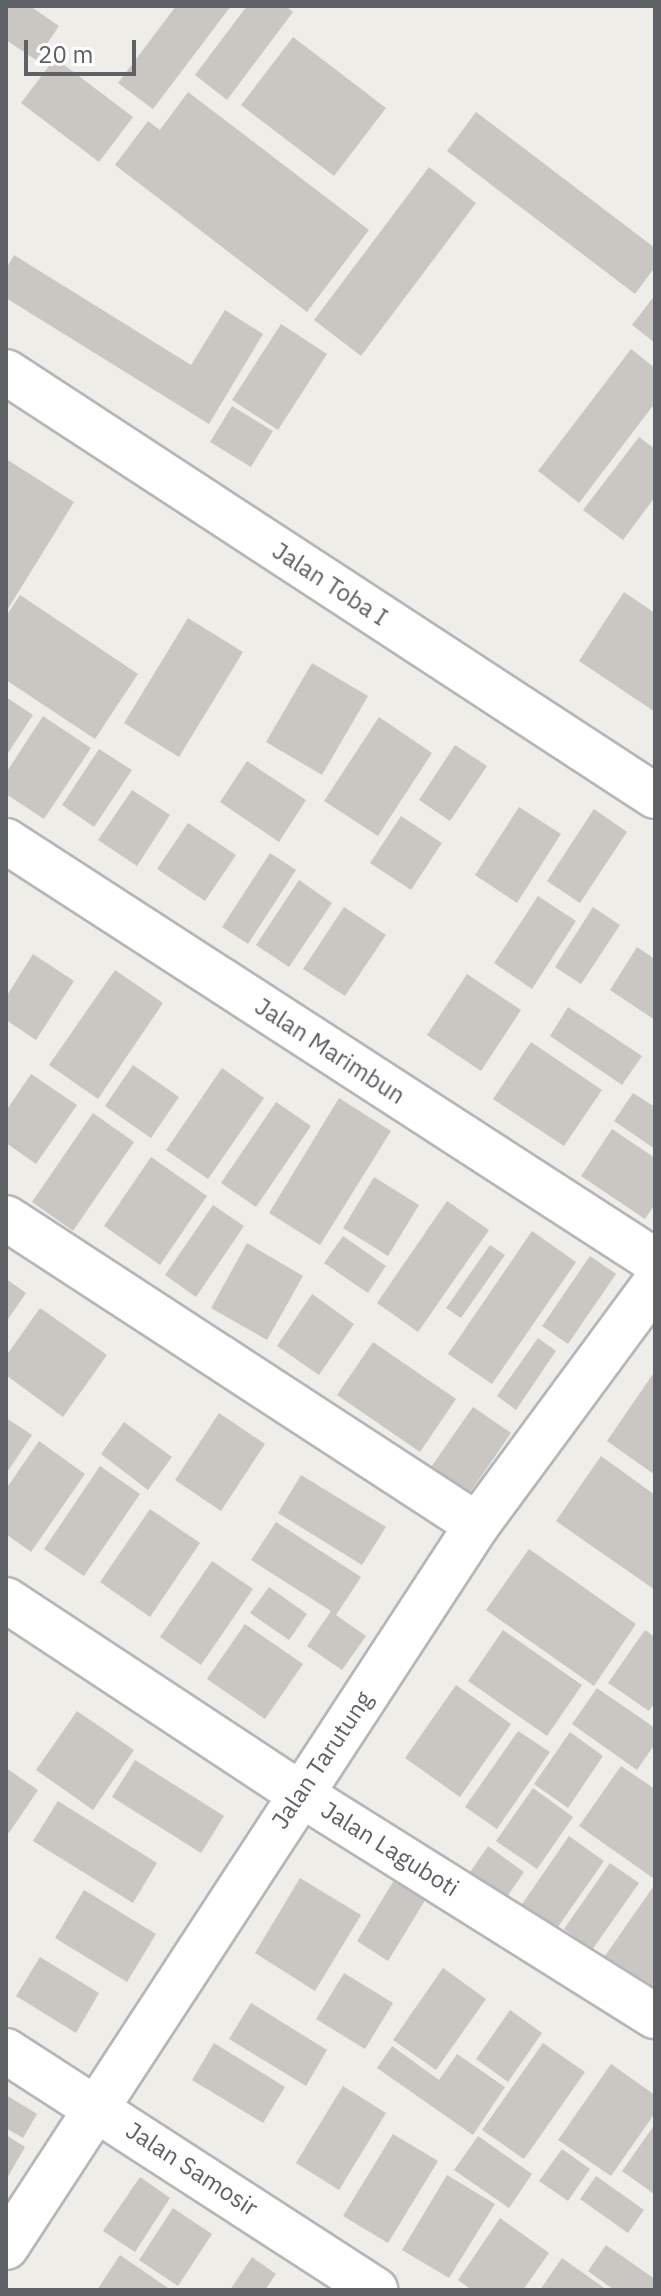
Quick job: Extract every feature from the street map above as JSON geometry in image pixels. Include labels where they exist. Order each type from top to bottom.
[{"type":"street","name":"Jalan Toba I","points":[[6,372],[655,796]]},
{"type":"street","name":"Jalan Marimbun","points":[[6,841],[655,1261]]},
{"type":"street","points":[[6,1218],[477,1525]]},
{"type":"street","name":"Jalan Tarutung","points":[[13,2219],[94,2105],[477,1525],[655,1284]]},
{"type":"street","name":"Jalan Laguboti","points":[[6,1600],[299,1793],[655,2016]]},
{"type":"street","name":"Jalan Samosir","points":[[6,2051],[376,2290]]},
{"type":"building","points":[[6,6],[30,6],[59,26],[36,60],[6,40]]},
{"type":"building","points":[[176,6],[231,6],[153,109],[118,83]]},
{"type":"building","points":[[247,6],[286,6],[293,12],[227,100],[195,75]]},
{"type":"building","points":[[293,37],[386,108],[334,176],[241,105]]},
{"type":"building","points":[[55,58],[133,117],[99,162],[21,103]]},
{"type":"building","points":[[188,92],[369,230],[307,312],[115,165],[148,121],[160,130]]},
{"type":"building","points":[[476,112],[655,248],[655,267],[635,294],[447,151]]},
{"type":"building","points":[[429,167],[476,203],[361,356],[314,320]]},
{"type":"building","points":[[14,255],[191,365],[225,310],[263,334],[209,424],[6,298],[6,269]]},
{"type":"building","points":[[655,295],[655,343],[632,325]]},
{"type":"building","points":[[281,324],[327,354],[278,430],[232,400]]},
{"type":"building","points":[[631,349],[655,368],[655,403],[579,503],[538,471]]},
{"type":"building","points":[[232,406],[273,431],[251,467],[210,442]]},
{"type":"building","points":[[639,437],[655,449],[655,497],[623,540],[583,510]]},
{"type":"building","points":[[6,459],[74,502],[6,612]]},
{"type":"building","points":[[624,592],[655,613],[655,712],[579,661]]},
{"type":"building","points":[[20,595],[138,674],[95,739],[6,680],[6,616]]},
{"type":"building","points":[[188,618],[243,652],[179,757],[124,723]]},
{"type":"building","points":[[312,663],[368,696],[322,775],[266,742]]},
{"type":"building","points":[[6,697],[33,715],[6,756]]},
{"type":"building","points":[[43,716],[91,748],[44,819],[6,794],[6,773]]},
{"type":"building","points":[[379,717],[432,753],[378,836],[324,801]]},
{"type":"building","points":[[455,745],[487,766],[450,821],[419,800]]},
{"type":"building","points":[[99,749],[132,770],[94,827],[62,805]]},
{"type":"building","points":[[247,761],[306,800],[279,842],[220,802]]},
{"type":"building","points":[[132,790],[170,815],[137,866],[98,840]]},
{"type":"building","points":[[519,807],[561,834],[517,903],[475,875]]},
{"type":"building","points":[[594,809],[627,832],[580,903],[547,881]]},
{"type":"building","points":[[401,816],[442,843],[411,890],[370,863]]},
{"type":"building","points":[[188,823],[236,855],[205,901],[157,869]]},
{"type":"building","points":[[270,853],[296,870],[248,944],[222,927]]},
{"type":"building","points":[[299,880],[332,903],[289,967],[256,945]]},
{"type":"building","points":[[538,896],[576,921],[532,989],[494,963]]},
{"type":"building","points":[[344,907],[386,935],[345,996],[303,969]]},
{"type":"building","points":[[593,907],[620,925],[581,984],[555,967]]},
{"type":"building","points":[[637,947],[655,959],[655,1020],[610,990]]},
{"type":"building","points":[[33,954],[74,981],[36,1040],[6,1020],[6,997]]},
{"type":"building","points":[[115,970],[163,1003],[98,1099],[49,1065]]},
{"type":"building","points":[[467,974],[521,1010],[481,1071],[427,1035]]},
{"type":"building","points":[[568,1007],[642,1056],[622,1085],[550,1036]]},
{"type":"building","points":[[531,1042],[602,1090],[564,1146],[493,1099]]},
{"type":"building","points":[[133,1065],[179,1097],[151,1138],[105,1106]]},
{"type":"building","points":[[222,1068],[264,1098],[208,1179],[166,1150]]},
{"type":"building","points":[[31,1074],[77,1105],[36,1164],[6,1143],[6,1111]]},
{"type":"building","points":[[633,1093],[655,1107],[655,1149],[614,1121]]},
{"type":"building","points":[[339,1098],[391,1131],[320,1245],[269,1213]]},
{"type":"building","points":[[276,1102],[311,1126],[256,1207],[221,1183]]},
{"type":"building","points":[[93,1113],[134,1142],[73,1231],[32,1202]]},
{"type":"building","points":[[612,1129],[655,1158],[655,1204],[645,1219],[581,1176]]},
{"type":"building","points":[[151,1157],[207,1196],[160,1265],[104,1226]]},
{"type":"building","points":[[374,1177],[419,1205],[388,1256],[343,1228]]},
{"type":"building","points":[[447,1201],[489,1230],[418,1332],[377,1303]]},
{"type":"building","points":[[213,1205],[244,1226],[196,1297],[165,1275]]},
{"type":"building","points":[[532,1231],[576,1262],[492,1384],[448,1354]]},
{"type":"building","points":[[343,1236],[386,1266],[368,1293],[324,1263]]},
{"type":"building","points":[[247,1243],[303,1276],[267,1340],[211,1308]]},
{"type":"building","points":[[490,1245],[505,1255],[461,1318],[446,1308]]},
{"type":"building","points":[[590,1256],[616,1274],[568,1344],[542,1326]]},
{"type":"building","points":[[6,1279],[26,1293],[6,1322]]},
{"type":"building","points":[[312,1294],[354,1324],[319,1375],[277,1346]]},
{"type":"building","points":[[40,1308],[107,1355],[63,1417],[6,1375],[6,1356]]},
{"type":"building","points":[[538,1338],[556,1351],[516,1410],[497,1396]]},
{"type":"building","points":[[373,1342],[456,1399],[420,1452],[337,1395]]},
{"type":"building","points":[[655,1371],[655,1475],[607,1441]]},
{"type":"building","points":[[473,1407],[511,1433],[469,1494],[431,1467]]},
{"type":"building","points":[[219,1413],[265,1444],[221,1511],[175,1480]]},
{"type":"building","points":[[6,1418],[32,1435],[6,1474]]},
{"type":"building","points":[[124,1422],[172,1457],[148,1490],[101,1454]]},
{"type":"building","points":[[39,1441],[85,1474],[31,1552],[6,1534],[6,1489]]},
{"type":"building","points":[[601,1456],[655,1495],[655,1590],[556,1521]]},
{"type":"building","points":[[100,1466],[140,1494],[84,1576],[44,1549]]},
{"type":"building","points":[[301,1475],[386,1527],[362,1565],[278,1513]]},
{"type":"building","points":[[150,1509],[200,1543],[150,1617],[100,1582]]},
{"type":"building","points":[[276,1522],[361,1577],[336,1615],[366,1636],[342,1670],[307,1646],[331,1611],[251,1560]]},
{"type":"building","points":[[529,1549],[636,1624],[594,1686],[486,1610]]},
{"type":"building","points":[[212,1561],[253,1589],[201,1665],[160,1637]]},
{"type":"building","points":[[269,1587],[307,1614],[289,1640],[250,1613]]},
{"type":"building","points":[[245,1624],[303,1664],[265,1719],[207,1679]]},
{"type":"building","points":[[503,1630],[582,1685],[547,1736],[468,1681]]},
{"type":"building","points":[[645,1630],[655,1637],[655,1702],[649,1711],[608,1683]]},
{"type":"building","points":[[456,1685],[511,1724],[460,1797],[405,1758]]},
{"type":"building","points":[[597,1688],[655,1728],[655,1744],[637,1770],[572,1724]]},
{"type":"building","points":[[77,1711],[134,1750],[93,1810],[36,1770]]},
{"type":"building","points":[[518,1731],[550,1752],[497,1829],[465,1807]]},
{"type":"building","points":[[570,1732],[603,1756],[568,1808],[534,1784]]},
{"type":"building","points":[[135,1760],[224,1816],[201,1853],[112,1797]]},
{"type":"building","points":[[621,1766],[655,1789],[653,1878],[579,1826]]},
{"type":"building","points":[[6,1768],[38,1790],[9,1833],[6,1831]]},
{"type":"building","points":[[533,1788],[573,1817],[537,1869],[496,1841]]},
{"type":"building","points":[[58,1801],[157,1863],[133,1903],[33,1841]]},
{"type":"building","points":[[569,1836],[604,1861],[553,1934],[518,1910]]},
{"type":"building","points":[[488,1846],[524,1872],[500,1907],[464,1881]]},
{"type":"building","points":[[610,1863],[639,1883],[592,1950],[564,1929]]},
{"type":"building","points":[[396,1877],[427,1897],[388,1961],[357,1941]]},
{"type":"building","points":[[300,1878],[361,1915],[315,1991],[255,1953]]},
{"type":"building","points":[[655,1884],[653,1945],[655,1992],[605,1956]]},
{"type":"building","points":[[84,1890],[156,1934],[127,1982],[55,1938]]},
{"type":"building","points":[[40,1957],[99,1993],[76,2033],[16,1996]]},
{"type":"building","points":[[443,1968],[486,1999],[436,2070],[393,2040]]},
{"type":"building","points":[[344,1973],[393,2003],[365,2049],[316,2019]]},
{"type":"building","points":[[251,2003],[327,2050],[306,2086],[229,2039]]},
{"type":"building","points":[[510,2010],[542,2033],[508,2082],[476,2059]]},
{"type":"building","points":[[214,2043],[285,2087],[263,2123],[192,2080]]},
{"type":"building","points":[[543,2043],[585,2072],[524,2159],[482,2130]]},
{"type":"building","points":[[392,2046],[439,2080],[457,2054],[505,2087],[473,2135],[377,2068]]},
{"type":"building","points":[[611,2064],[655,2095],[655,2113],[611,2176],[558,2140]]},
{"type":"building","points":[[343,2086],[386,2113],[339,2190],[296,2163]]},
{"type":"building","points":[[6,2095],[37,2114],[23,2138],[6,2128]]},
{"type":"building","points":[[655,2124],[655,2192],[654,2194],[622,2171]]},
{"type":"building","points":[[393,2134],[438,2161],[388,2243],[343,2216]]},
{"type":"building","points":[[6,2135],[25,2147],[6,2180]]},
{"type":"building","points":[[478,2136],[532,2174],[509,2208],[454,2170]]},
{"type":"building","points":[[562,2149],[590,2169],[568,2201],[539,2181]]},
{"type":"building","points":[[447,2175],[495,2204],[449,2278],[402,2250]]},
{"type":"building","points":[[596,2176],[644,2210],[628,2233],[580,2199]]},
{"type":"building","points":[[140,2177],[170,2198],[135,2252],[103,2231]]},
{"type":"building","points":[[173,2208],[212,2234],[178,2286],[139,2260]]},
{"type":"building","points":[[500,2218],[549,2253],[523,2290],[472,2290],[458,2280]]},
{"type":"building","points":[[606,2245],[655,2279],[655,2290],[614,2290],[588,2271]]},
{"type":"building","points":[[120,2255],[171,2290],[97,2290]]},
{"type":"building","points":[[252,2257],[276,2274],[265,2290],[230,2290]]},
{"type":"building","points":[[562,2258],[607,2290],[540,2290]]}]
